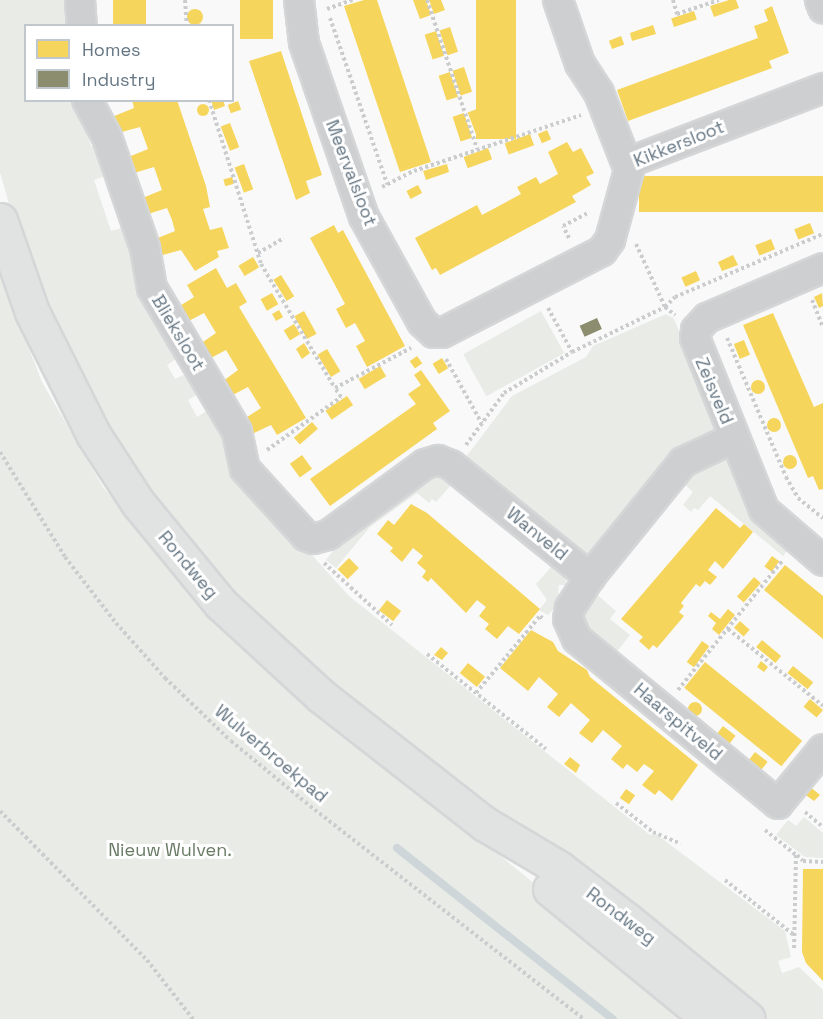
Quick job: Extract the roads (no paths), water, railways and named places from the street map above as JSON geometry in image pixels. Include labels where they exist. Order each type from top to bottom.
[{"type":"main road","name":"Rondweg","points":[[0,220],[32,312],[66,385],[111,463],[158,530],[221,604],[285,666],[485,824],[545,884],[709,1019]]},
{"type":"main road","name":"Rondweg","points":[[485,824],[559,868],[748,1019]]},
{"type":"street","points":[[80,0],[82,24]]},
{"type":"street","name":"Meervalsloot","points":[[299,0],[304,43],[358,199],[422,321],[434,333]]},
{"type":"street","points":[[558,0],[580,64],[604,107],[627,162]]},
{"type":"street","points":[[820,0],[823,8]]},
{"type":"street","name":"Kikkersloot","points":[[434,333],[450,330],[581,262],[607,246],[629,170],[627,162],[823,88]]},
{"type":"street","name":"Blieksloot","points":[[88,102],[107,137],[146,248],[152,288],[237,432],[243,466],[300,532],[313,539]]},
{"type":"street","name":"Zeisveld","points":[[823,268],[706,322],[696,347],[764,510],[823,561]]},
{"type":"street","points":[[590,577],[683,462],[734,438]]},
{"type":"street","name":"Wanveld","points":[[313,539],[328,535],[425,464],[438,460],[451,465],[590,577]]},
{"type":"street","name":"Haarspitveld","points":[[590,577],[573,598],[568,618],[577,639],[778,804],[823,749]]},
{"type":"waterway","points":[[397,848],[613,1019]]},
{"type":"park label","name":"Nieuw Wulven.","points":[[170,850]]}]
